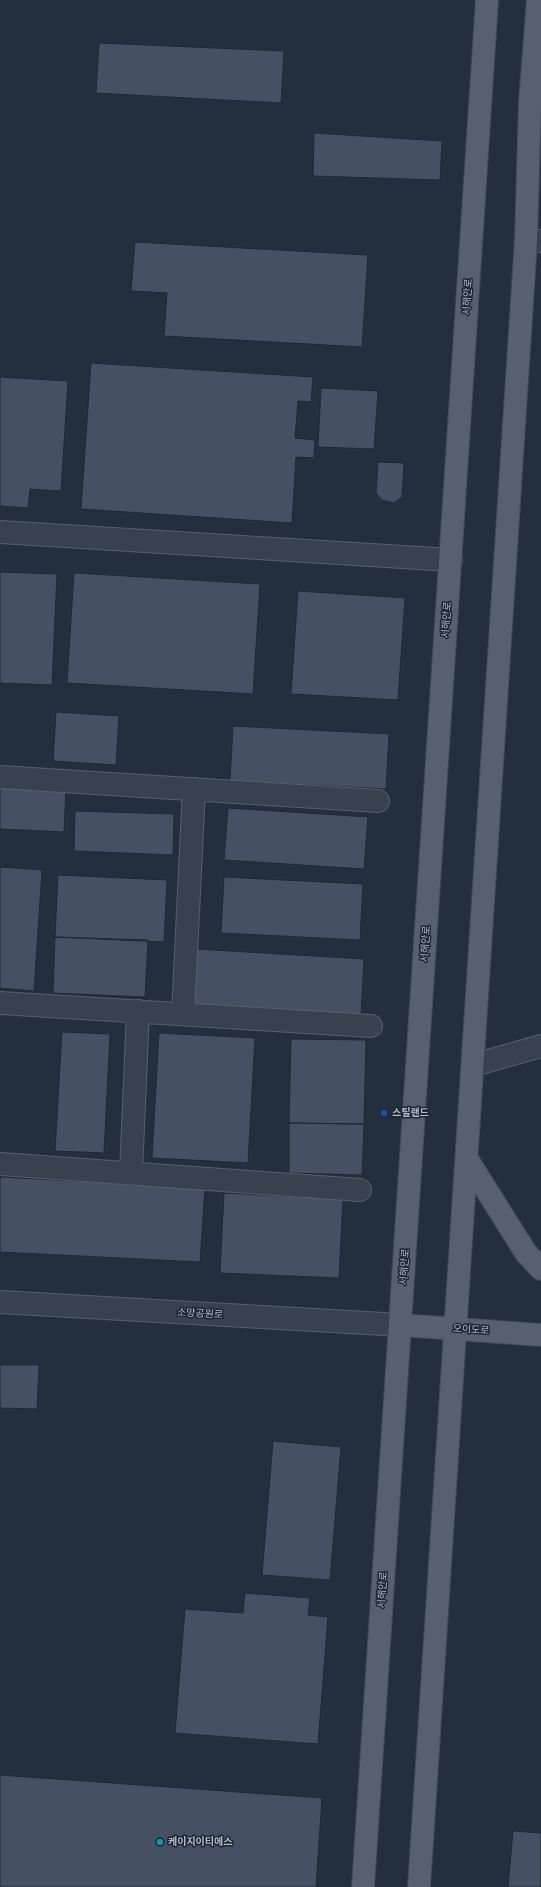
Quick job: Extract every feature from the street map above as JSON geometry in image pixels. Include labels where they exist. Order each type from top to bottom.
[{"type":"main road","name":"서해안로","points":[[363,1887],[487,0]]},
{"type":"main road","points":[[420,1887],[467,1159],[534,241],[530,103],[538,0]]},
{"type":"main road","points":[[467,1159],[526,1253],[541,1269]]},
{"type":"main road","name":"오이도로","points":[[401,1325],[541,1336]]},
{"type":"street","points":[[0,532],[451,560]]},
{"type":"street","points":[[0,777],[378,801]]},
{"type":"street","points":[[183,1014],[194,789]]},
{"type":"street","points":[[0,1003],[371,1026]]},
{"type":"street","points":[[131,1173],[138,1011]]},
{"type":"street","points":[[474,1065],[541,1046]]},
{"type":"street","points":[[0,1164],[360,1190]]},
{"type":"street","name":"소망공원로","points":[[0,1302],[401,1325]]},
{"type":"building","points":[[99,43],[284,51],[281,103],[96,93]]},
{"type":"building","points":[[314,133],[442,141],[440,180],[313,176]]},
{"type":"building","points":[[135,242],[368,255],[362,347],[164,336],[167,293],[131,291]]},
{"type":"building","points":[[91,363],[313,377],[311,402],[298,401],[295,438],[315,440],[314,458],[296,457],[292,523],[81,509]]},
{"type":"building","points":[[0,377],[68,381],[61,491],[30,489],[28,508],[0,506]]},
{"type":"building","points":[[321,388],[378,391],[374,449],[318,447]]},
{"type":"building","points":[[378,462],[404,463],[402,497],[394,503],[382,500],[376,493]]},
{"type":"building","points":[[0,572],[57,574],[52,685],[0,683]]},
{"type":"building","points":[[74,573],[260,584],[253,694],[67,683]]},
{"type":"building","points":[[298,591],[405,598],[398,700],[291,694]]},
{"type":"building","points":[[56,712],[119,716],[116,765],[53,761]]},
{"type":"building","points":[[233,726],[389,734],[386,789],[230,781]]},
{"type":"building","points":[[0,784],[66,788],[64,832],[0,829]]},
{"type":"building","points":[[228,808],[368,817],[364,869],[224,860]]},
{"type":"building","points":[[75,811],[174,814],[173,855],[74,851]]},
{"type":"building","points":[[0,867],[42,870],[34,991],[0,988]]},
{"type":"building","points":[[58,875],[167,880],[164,942],[55,937]]},
{"type":"building","points":[[224,877],[363,884],[360,940],[221,933]]},
{"type":"building","points":[[55,937],[148,940],[145,997],[53,993]]},
{"type":"building","points":[[197,949],[364,959],[361,1015],[194,1005]]},
{"type":"building","points":[[62,1032],[110,1034],[104,1153],[55,1151]]},
{"type":"building","points":[[159,1033],[255,1038],[248,1163],[152,1158]]},
{"type":"building","points":[[291,1039],[366,1040],[364,1124],[289,1123]]},
{"type":"building","points":[[289,1123],[364,1124],[362,1175],[289,1173]]},
{"type":"building","points":[[0,1177],[205,1188],[200,1262],[0,1252]]},
{"type":"building","points":[[224,1193],[343,1199],[339,1278],[220,1273]]},
{"type":"building","points":[[0,1365],[39,1365],[37,1409],[0,1408]]},
{"type":"building","points":[[273,1441],[341,1447],[330,1580],[262,1575]]},
{"type":"building","points":[[245,1593],[310,1598],[308,1615],[328,1617],[318,1744],[175,1733],[185,1609],[243,1613]]},
{"type":"building","name":"케이지이티에스","points":[[0,1775],[322,1798],[316,1887],[0,1887]]},
{"type":"building","points":[[513,1831],[541,1833],[541,1887],[508,1887]]},
{"type":"place","name":"스틸랜드","points":[[384,1113]]},
{"type":"place","name":"케이지이티에스","points":[[160,1842]]}]
